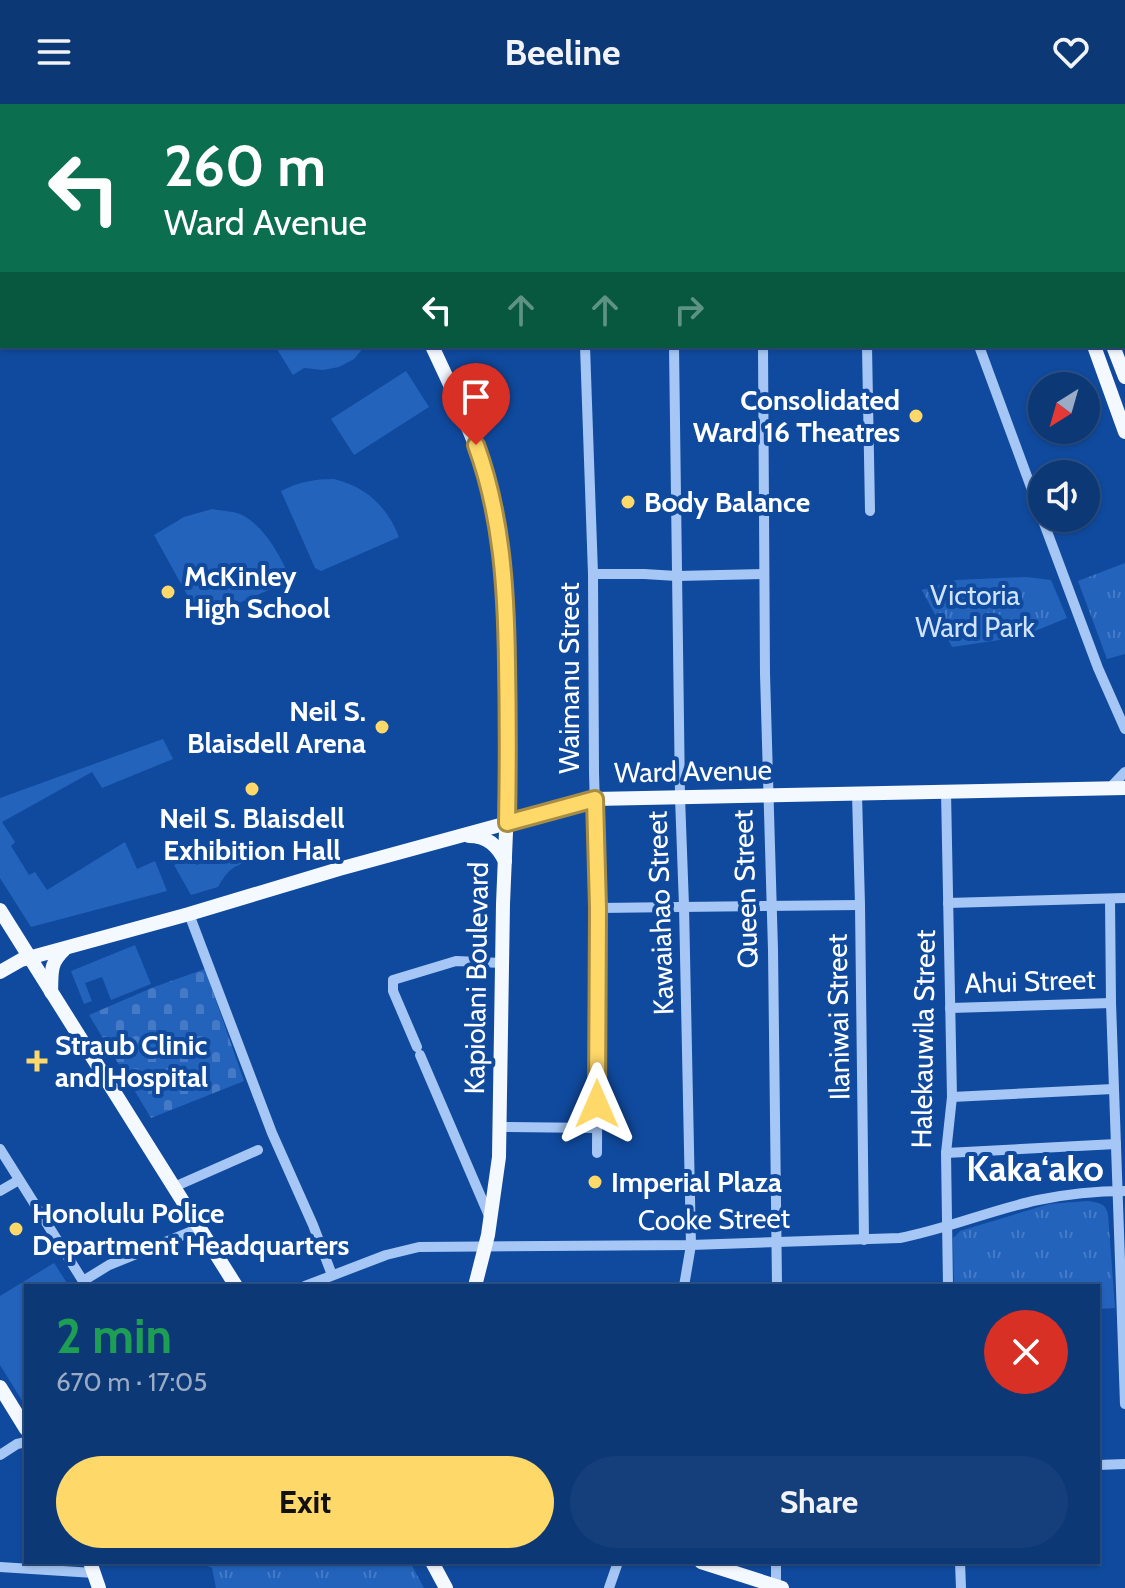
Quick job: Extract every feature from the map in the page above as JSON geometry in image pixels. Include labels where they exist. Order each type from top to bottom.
[{"type":"main road","name":"Kapiolani Boulevard","points":[[435,348],[484,466],[499,533],[505,588],[507,823],[497,1177],[476,1284]]},
{"type":"main road","points":[[1095,348],[1125,432]]},
{"type":"main road","points":[[1114,348],[1125,377]]},
{"type":"main road","name":"Ward Avenue","points":[[0,972],[30,958],[595,799],[1125,788]]},
{"type":"main road","points":[[457,837],[477,836],[488,840],[497,846],[505,861]]},
{"type":"main road","points":[[0,910],[235,1284]]},
{"type":"main road","points":[[51,992],[52,965],[64,950]]},
{"type":"main road","points":[[0,1387],[24,1426]]},
{"type":"main road","points":[[434,1564],[446,1588]]},
{"type":"main road","points":[[707,1564],[778,1587]]},
{"type":"main road","points":[[92,1567],[99,1588]]},
{"type":"street","name":"Waimanu Street","points":[[585,348],[593,574],[598,908],[597,1153]]},
{"type":"street","name":"Kawaiahao Street","points":[[674,348],[680,797],[691,1245],[684,1284]]},
{"type":"street","name":"Queen Street","points":[[763,348],[765,674],[773,950],[777,1284]]},
{"type":"street","points":[[867,348],[870,511]]},
{"type":"street","points":[[980,348],[1028,480]]},
{"type":"street","points":[[1047,532],[1098,668],[1125,729]]},
{"type":"street","points":[[593,574],[764,574]]},
{"type":"street","points":[[1109,789],[1125,772]]},
{"type":"street","name":"Halekauwila Street","points":[[946,792],[952,1097],[946,1153],[948,1284]]},
{"type":"street","name":"Ilaniwai Street","points":[[857,794],[864,1240]]},
{"type":"street","points":[[948,903],[1125,898]]},
{"type":"street","points":[[1110,899],[1125,1404]]},
{"type":"street","points":[[598,908],[860,905]]},
{"type":"street","points":[[189,914],[272,1133],[332,1275]]},
{"type":"street","points":[[490,1220],[393,991],[393,980],[456,961],[502,963]]},
{"type":"street","name":"Ahui Street","points":[[950,1008],[1111,1003]]},
{"type":"street","points":[[952,1097],[1117,1093]]},
{"type":"street","points":[[499,1127],[597,1128]]},
{"type":"street","points":[[946,1153],[1116,1144]]},
{"type":"street","points":[[0,1149],[83,1281],[109,1265],[200,1228]]},
{"type":"street","points":[[174,1187],[258,1150]]},
{"type":"street","points":[[0,1191],[19,1180]]},
{"type":"street","name":"Cooke Street","points":[[310,1284],[386,1255],[419,1247],[691,1245],[900,1238],[1036,1200],[1121,1191]]},
{"type":"street","points":[[0,1455],[24,1442]]},
{"type":"street","points":[[1100,1465],[1125,1464]]},
{"type":"street","points":[[609,1588],[617,1564]]},
{"type":"street","points":[[776,1564],[778,1587]]},
{"type":"street","points":[[960,1564],[961,1588]]},
{"type":"street","points":[[0,1567],[92,1567]]},
{"type":"green space","points":[[276,348],[363,348],[354,359],[339,367],[323,370],[304,368],[293,375]]},
{"type":"green space","points":[[406,371],[429,407],[354,455],[331,419]]},
{"type":"green space","points":[[334,479],[356,487],[374,499],[399,537],[321,571],[315,568],[281,491],[307,482]]},
{"type":"green space","points":[[212,509],[237,513],[260,529],[272,544],[291,580],[201,620],[154,535],[184,517]]},
{"type":"green space","name":"Victoria Ward Park","points":[[1125,563],[1125,654],[1107,659],[1078,581]]},
{"type":"green space","name":"Victoria Ward Park","points":[[1026,577],[1051,580],[1067,618],[1020,637],[952,647],[922,590],[956,580]]},
{"type":"green space","points":[[163,739],[173,759],[102,788],[92,772],[2,822],[15,842],[11,846],[29,875],[35,872],[47,890],[125,842],[137,869],[155,861],[167,891],[31,927],[0,878],[0,798]]},
{"type":"green space","points":[[244,845],[250,861],[231,870],[218,887],[191,895],[174,865],[192,857],[197,865]]},
{"type":"green space","points":[[135,945],[151,984],[111,1000],[102,977],[85,983],[92,1001],[84,1004],[71,971]]},
{"type":"green space","points":[[205,969],[244,1081],[151,1118],[89,1015]]},
{"type":"green space","points":[[1088,1201],[1098,1203],[1107,1210],[1115,1308],[1100,1309],[1100,1284],[954,1284],[953,1238],[960,1231],[1049,1204]]},
{"type":"green space","points":[[54,1263],[68,1284],[24,1284],[24,1404],[0,1365],[0,1296]]},
{"type":"green space","points":[[203,1564],[411,1564],[424,1588],[216,1588],[212,1568]]},
{"type":"place","name":"Consolidated Ward 16 Theatres","points":[[916,416]]},
{"type":"place","name":"Body Balance","points":[[628,502]]},
{"type":"place","name":"McKinley High School","points":[[168,592]]},
{"type":"place","name":"Neil S. Blaisdell Arena","points":[[382,727]]},
{"type":"place","name":"Neil S. Blaisdell Exhibition Hall","points":[[252,789]]},
{"type":"place","name":"Straub Clinic and Hospital","points":[[37,1061]]},
{"type":"place","name":"Imperial Plaza","points":[[595,1182]]},
{"type":"place","name":"Honolulu Police Department Headquarters","points":[[16,1229]]},
{"type":"district","name":"Kaka‘ako","points":[[1035,1168]]},
{"type":"route","points":[[476,445],[490,486],[505,588],[507,823],[595,799],[597,1104]]}]
